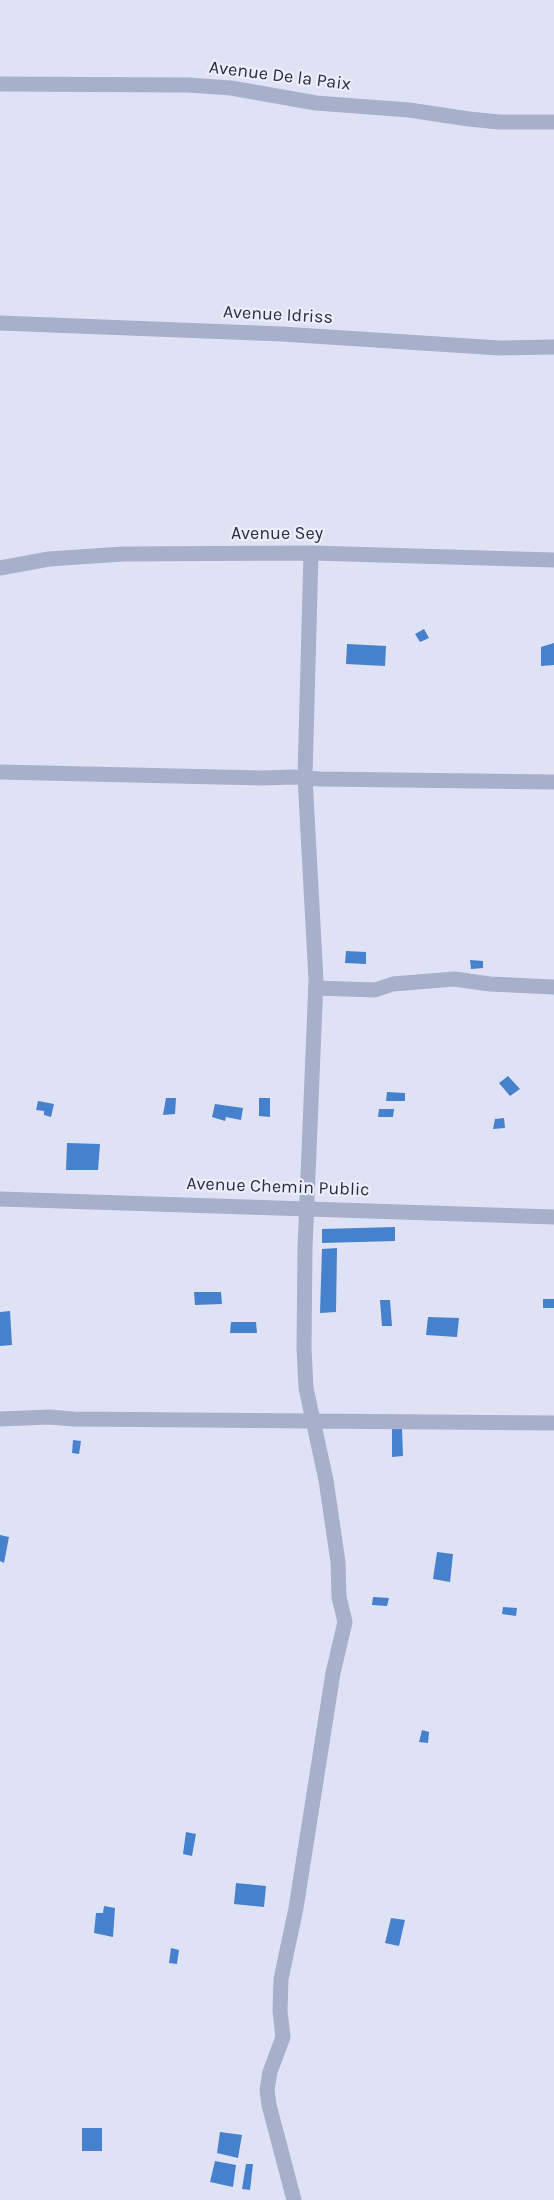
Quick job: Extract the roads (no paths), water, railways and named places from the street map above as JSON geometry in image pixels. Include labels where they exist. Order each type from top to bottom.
[{"type":"street","name":"Avenue De la Paix","points":[[0,84],[188,85],[231,88],[316,103],[409,110],[469,119],[499,122],[554,122]]},
{"type":"street","name":"Avenue Idriss","points":[[0,323],[282,334],[500,348],[554,347]]},
{"type":"street","name":"Avenue Sey","points":[[0,568],[49,559],[123,554],[311,554],[554,560]]},
{"type":"street","points":[[294,2200],[267,2090],[270,2072],[283,2037],[280,2011],[281,1979],[296,1908],[333,1673],[345,1622],[339,1598],[338,1562],[328,1491],[306,1388],[304,1348],[316,988],[304,777],[311,554]]},
{"type":"street","points":[[0,771],[554,782]]},
{"type":"street","points":[[316,988],[375,990],[393,984],[454,979],[490,984],[554,987]]},
{"type":"street","name":"Avenue Chemin Public","points":[[0,1199],[554,1217]]},
{"type":"street","points":[[0,1419],[50,1417],[554,1423]]}]
